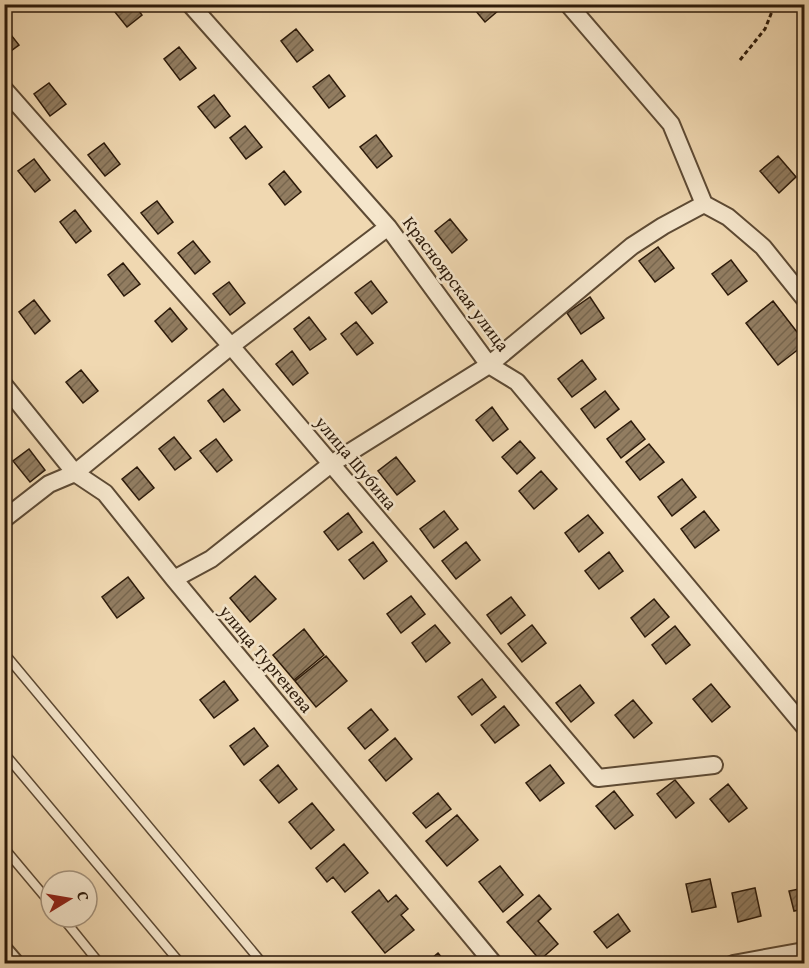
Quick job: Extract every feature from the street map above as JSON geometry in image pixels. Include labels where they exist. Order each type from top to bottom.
[{"type":"street","name":"Красноярская улица","points":[[190,4],[388,227],[489,365],[517,382],[804,726]]},
{"type":"street","points":[[568,4],[671,124],[704,204],[728,217],[763,247],[804,298]]},
{"type":"street","name":"улица Шубина","points":[[4,88],[231,346],[598,778],[714,765]]},
{"type":"street","points":[[174,579],[211,559],[331,464],[489,365],[632,246],[704,204]]},
{"type":"street","points":[[4,519],[49,484],[75,472],[231,346],[388,227]]},
{"type":"street","name":"улица Тургенева","points":[[4,385],[75,472],[105,493],[494,963]]},
{"type":"street","points":[[4,950],[16,963]]},
{"type":"street","points":[[734,963],[804,951]]},
{"type":"lane","points":[[4,653],[262,963]]},
{"type":"lane","points":[[4,753],[181,963]]},
{"type":"lane","points":[[4,848],[39,890]]},
{"type":"lane","points":[[72,929],[100,963]]},
{"type":"path","points":[[740,60],[765,29],[775,4]]},
{"type":"building","points":[[134,4],[142,15],[127,27],[110,6]]},
{"type":"building","points":[[470,4],[506,4],[485,22]]},
{"type":"building","points":[[4,26],[19,45],[4,56]]},
{"type":"building","points":[[296,29],[313,50],[297,62],[281,41]]},
{"type":"building","points":[[179,47],[196,68],[180,80],[164,59]]},
{"type":"building","points":[[329,75],[345,96],[329,108],[313,87]]},
{"type":"building","points":[[49,83],[66,104],[50,116],[34,94]]},
{"type":"building","points":[[214,95],[230,116],[215,128],[198,107]]},
{"type":"building","points":[[245,126],[262,147],[246,159],[230,138]]},
{"type":"building","points":[[376,135],[392,156],[377,168],[360,147]]},
{"type":"building","points":[[104,143],[120,164],[105,176],[88,155]]},
{"type":"building","points":[[778,156],[796,177],[779,193],[760,171]]},
{"type":"building","points":[[34,159],[50,180],[35,192],[18,171]]},
{"type":"building","points":[[284,171],[301,192],[285,205],[269,184]]},
{"type":"building","points":[[157,201],[173,222],[158,234],[141,213]]},
{"type":"building","points":[[75,210],[91,231],[76,243],[60,222]]},
{"type":"building","points":[[450,219],[467,240],[452,253],[435,231]]},
{"type":"building","points":[[193,241],[210,262],[195,274],[178,253]]},
{"type":"building","points":[[658,247],[674,268],[655,282],[639,261]]},
{"type":"building","points":[[731,260],[747,281],[728,295],[712,274]]},
{"type":"building","points":[[123,263],[140,284],[124,296],[108,275]]},
{"type":"building","points":[[371,281],[387,302],[372,314],[355,293]]},
{"type":"building","points":[[229,282],[245,303],[230,315],[213,294]]},
{"type":"building","points":[[590,297],[604,318],[581,334],[567,313]]},
{"type":"building","points":[[34,300],[50,321],[35,334],[19,312]]},
{"type":"building","points":[[773,301],[804,341],[804,345],[778,365],[746,323]]},
{"type":"building","points":[[170,308],[187,329],[172,342],[155,321]]},
{"type":"building","points":[[309,317],[326,339],[310,350],[294,329]]},
{"type":"building","points":[[356,322],[373,343],[357,355],[341,334]]},
{"type":"building","points":[[292,351],[308,373],[293,385],[276,364]]},
{"type":"building","points":[[582,360],[596,379],[572,397],[558,379]]},
{"type":"building","points":[[81,370],[98,391],[83,403],[66,382]]},
{"type":"building","points":[[223,389],[240,410],[224,422],[208,401]]},
{"type":"building","points":[[605,391],[619,409],[595,428],[581,409]]},
{"type":"building","points":[[492,407],[508,429],[493,441],[476,420]]},
{"type":"building","points":[[631,421],[645,439],[621,458],[607,439]]},
{"type":"building","points":[[174,437],[191,458],[175,470],[159,449]]},
{"type":"building","points":[[216,439],[232,460],[217,472],[200,451]]},
{"type":"building","points":[[520,441],[535,458],[517,474],[502,457]]},
{"type":"building","points":[[649,444],[664,462],[640,480],[626,462]]},
{"type":"building","points":[[29,449],[45,470],[30,482],[13,461]]},
{"type":"building","points":[[396,457],[415,481],[397,495],[378,471]]},
{"type":"building","points":[[137,467],[154,488],[139,500],[122,479]]},
{"type":"building","points":[[541,471],[557,489],[534,509],[519,491]]},
{"type":"building","points":[[682,479],[696,497],[672,516],[658,497]]},
{"type":"building","points":[[444,511],[458,529],[434,548],[420,529]]},
{"type":"building","points":[[704,511],[719,530],[695,548],[681,529]]},
{"type":"building","points":[[348,513],[362,532],[338,550],[324,532]]},
{"type":"building","points":[[588,515],[603,533],[579,552],[565,533]]},
{"type":"building","points":[[373,542],[387,561],[364,579],[349,560]]},
{"type":"building","points":[[466,542],[480,560],[456,579],[442,561]]},
{"type":"building","points":[[609,552],[623,571],[599,589],[585,571]]},
{"type":"building","points":[[255,576],[276,599],[250,622],[230,598]]},
{"type":"building","points":[[128,577],[144,598],[117,618],[102,597]]},
{"type":"building","points":[[411,596],[425,614],[401,633],[387,614]]},
{"type":"building","points":[[511,597],[525,615],[501,634],[487,615]]},
{"type":"building","points":[[654,599],[669,617],[645,637],[631,618]]},
{"type":"building","points":[[435,625],[450,643],[426,662],[412,643]]},
{"type":"building","points":[[532,625],[546,643],[522,662],[508,644]]},
{"type":"building","points":[[675,626],[690,645],[666,664],[652,645]]},
{"type":"building","points":[[304,629],[324,655],[294,680],[273,655]]},
{"type":"building","points":[[326,656],[347,681],[316,707],[295,681]]},
{"type":"building","points":[[482,679],[496,697],[472,715],[458,697]]},
{"type":"building","points":[[224,681],[238,700],[214,718],[200,700]]},
{"type":"building","points":[[711,684],[730,707],[712,722],[693,699]]},
{"type":"building","points":[[580,685],[594,703],[571,722],[556,703]]},
{"type":"building","points":[[633,700],[652,723],[634,738],[615,715]]},
{"type":"building","points":[[504,706],[519,725],[495,743],[481,725]]},
{"type":"building","points":[[371,709],[388,730],[365,749],[348,728]]},
{"type":"building","points":[[254,728],[268,746],[244,765],[230,746]]},
{"type":"building","points":[[395,738],[412,759],[386,781],[369,760]]},
{"type":"building","points":[[278,765],[297,789],[279,803],[260,780]]},
{"type":"building","points":[[550,765],[564,783],[540,801],[526,783]]},
{"type":"building","points":[[675,780],[694,803],[676,818],[657,794]]},
{"type":"building","points":[[728,784],[747,808],[729,822],[710,799]]},
{"type":"building","points":[[614,791],[633,815],[615,829],[596,806]]},
{"type":"building","points":[[438,793],[451,809],[426,828],[413,813]]},
{"type":"building","points":[[312,803],[334,830],[311,849],[289,822]]},
{"type":"building","points":[[457,815],[478,840],[447,866],[426,841]]},
{"type":"building","points":[[344,844],[368,873],[345,892],[333,877],[327,882],[316,868]]},
{"type":"building","points":[[500,866],[523,895],[503,912],[479,882]]},
{"type":"building","points":[[710,879],[716,907],[692,912],[686,884]]},
{"type":"building","points":[[755,888],[761,916],[738,922],[732,893]]},
{"type":"building","points":[[804,888],[804,909],[794,911],[789,891]]},
{"type":"building","points":[[379,890],[388,902],[396,895],[408,909],[401,915],[414,930],[385,953],[352,912]]},
{"type":"building","points":[[539,895],[551,909],[538,921],[558,944],[540,960],[507,922]]},
{"type":"building","points":[[618,914],[630,931],[607,948],[594,932]]},
{"type":"building","points":[[438,953],[447,964],[425,964]]}]
